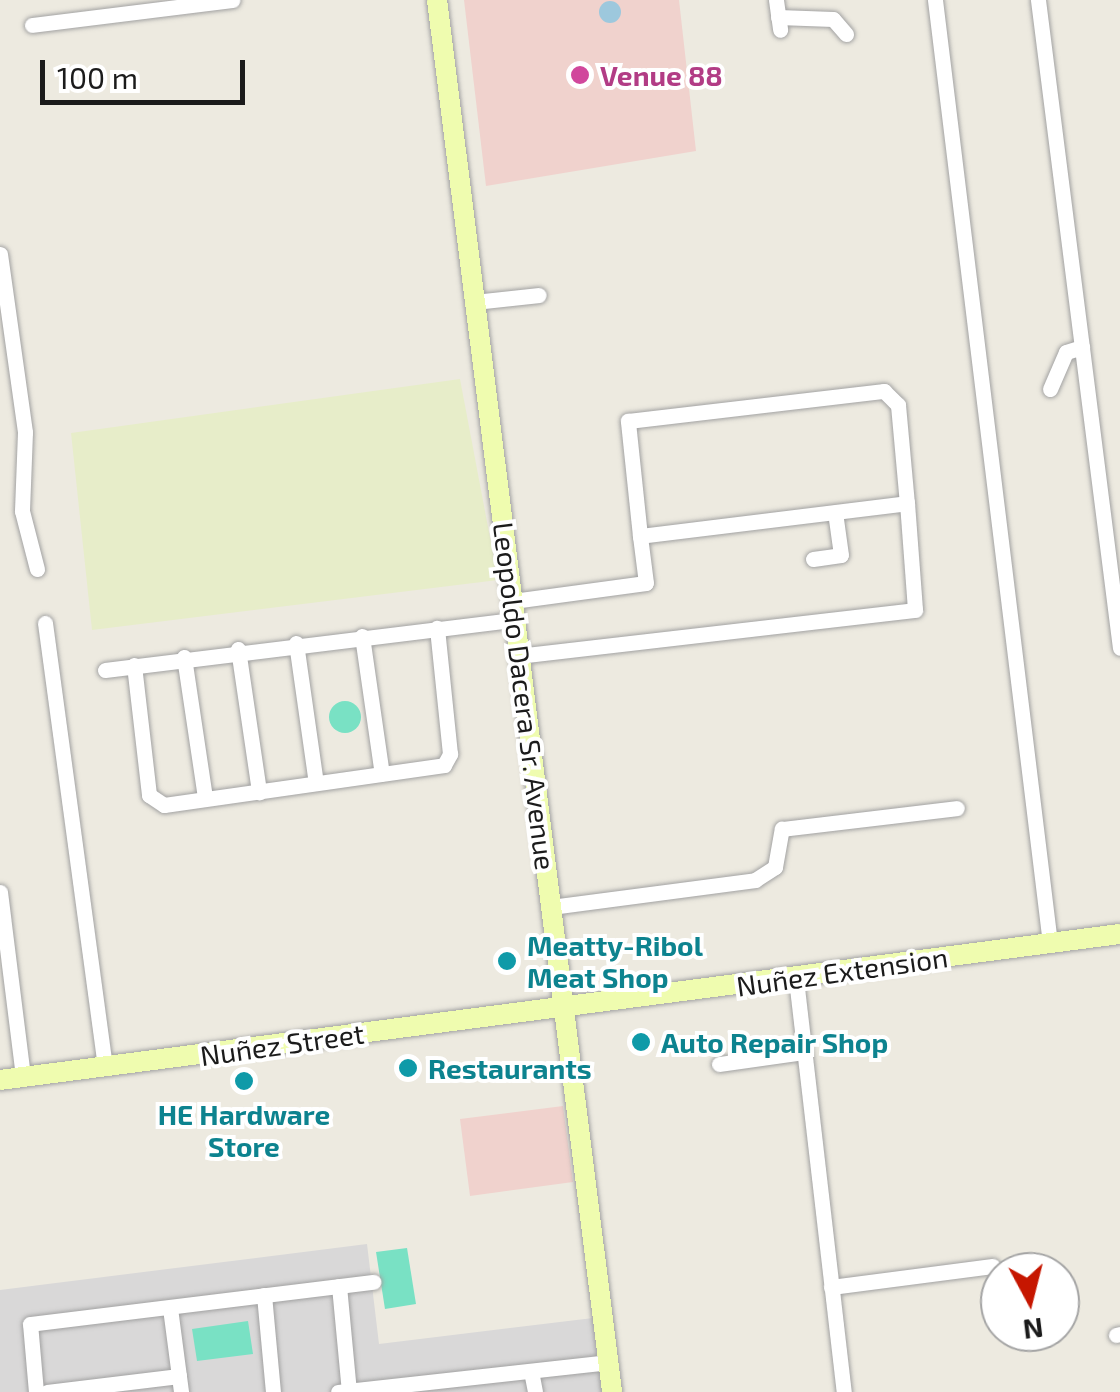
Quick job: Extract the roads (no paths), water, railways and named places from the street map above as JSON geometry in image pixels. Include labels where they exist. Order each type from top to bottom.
[{"type":"main road","name":"Leopoldo Dacera Sr. Avenue","points":[[437,0],[612,1392]]},
{"type":"main road","name":"Nuñez Extension","points":[[564,1006],[796,979],[1120,934]]},
{"type":"main road","name":"Nuñez Street","points":[[0,1080],[564,1006]]},
{"type":"street","points":[[32,25],[102,7],[232,0]]},
{"type":"street","points":[[935,0],[1050,943]]},
{"type":"street","points":[[1038,0],[1120,648]]},
{"type":"street","points":[[778,16],[833,19],[846,34]]},
{"type":"street","points":[[0,254],[25,432],[22,511],[37,568]]},
{"type":"street","points":[[475,302],[539,295]]},
{"type":"street","points":[[1050,390],[1066,352],[1082,347]]},
{"type":"street","points":[[105,670],[238,650],[437,628],[646,583],[628,421],[884,391],[898,405],[915,610],[519,656]]},
{"type":"street","points":[[640,536],[907,503]]},
{"type":"street","points":[[813,559],[841,555],[835,512]]},
{"type":"street","points":[[45,623],[105,1067]]},
{"type":"street","points":[[134,664],[149,795],[164,805],[438,767],[450,754],[437,628]]},
{"type":"street","points":[[362,636],[382,774]]},
{"type":"street","points":[[296,643],[316,784]]},
{"type":"street","points":[[238,650],[259,792]]},
{"type":"street","points":[[184,657],[205,798]]},
{"type":"street","points":[[551,907],[754,880],[775,867],[782,829],[956,808]]},
{"type":"street","points":[[0,892],[23,1078]]},
{"type":"street","points":[[796,979],[844,1392]]},
{"type":"street","points":[[719,1064],[803,1052]]},
{"type":"street","points":[[831,1287],[980,1268]]},
{"type":"street","points":[[36,1392],[30,1324],[373,1282]]},
{"type":"street","points":[[339,1286],[348,1391]]},
{"type":"street","points":[[264,1294],[274,1392]]},
{"type":"street","points":[[47,1392],[180,1384],[170,1308]]},
{"type":"street","points":[[338,1392],[608,1362]]},
{"type":"street","points":[[532,1371],[535,1392]]},
{"type":"water","points":[[610,1],[618,4],[618,20],[610,23],[602,20],[599,12],[602,4]]},
{"type":"place","name":"Venue 88","points":[[580,75]]},
{"type":"place","name":"Meatty-Ribol Meat Shop","points":[[507,961]]},
{"type":"place","name":"Auto Repair Shop","points":[[641,1042]]},
{"type":"place","name":"Restaurants","points":[[408,1068]]},
{"type":"place","name":"HE Hardware Store","points":[[244,1081]]}]
